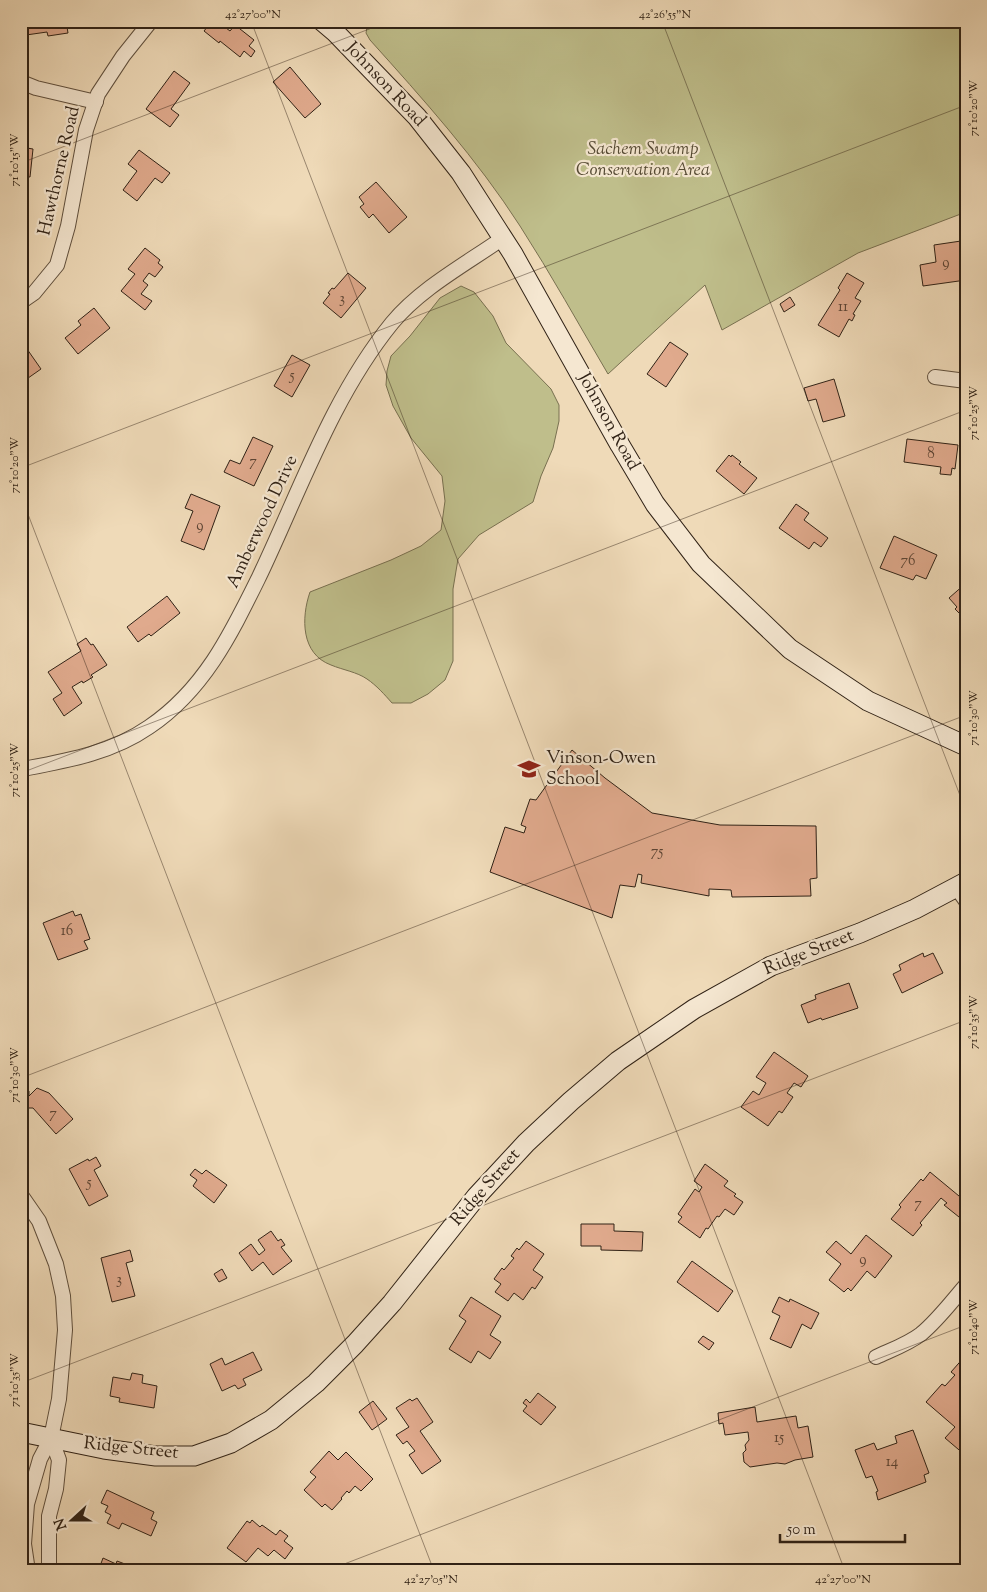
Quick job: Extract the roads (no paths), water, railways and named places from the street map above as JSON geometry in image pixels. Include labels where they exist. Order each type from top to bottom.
[{"type":"street","name":"Hawthorne Road","points":[[21,302],[34,293],[57,265],[68,226],[86,130],[98,94],[123,56],[151,21]]},
{"type":"street","name":"Johnson Road","points":[[330,24],[416,116],[461,173],[503,238],[655,504],[701,564],[790,649],[868,700],[966,746]]},
{"type":"street","points":[[21,82],[36,88],[96,102]]},
{"type":"street","name":"Amberwood Drive","points":[[21,768],[76,760],[116,746],[149,727],[183,700],[210,667],[236,622],[334,415],[368,356],[393,322],[421,295],[503,238]]},
{"type":"street","points":[[935,377],[966,381]]},
{"type":"street","name":"Ridge Street","points":[[21,1432],[138,1454],[194,1456],[231,1443],[271,1420],[316,1383],[355,1344],[392,1303],[476,1197],[526,1143],[618,1061],[694,1009],[771,966],[860,933],[963,890]]},
{"type":"street","points":[[21,1195],[39,1221],[56,1264],[63,1296],[65,1330],[60,1389],[51,1438],[40,1459],[27,1504],[24,1544],[28,1571]]},
{"type":"street","points":[[876,1357],[906,1344],[922,1333],[966,1284]]},
{"type":"street","points":[[49,1571],[49,1516],[56,1489],[59,1460],[51,1438]]},
{"type":"place","name":"Vinson-Owen School","points":[[529,769]]},
{"type":"park label","name":"Sachem Swamp Conservation Area","points":[[643,160]]}]
